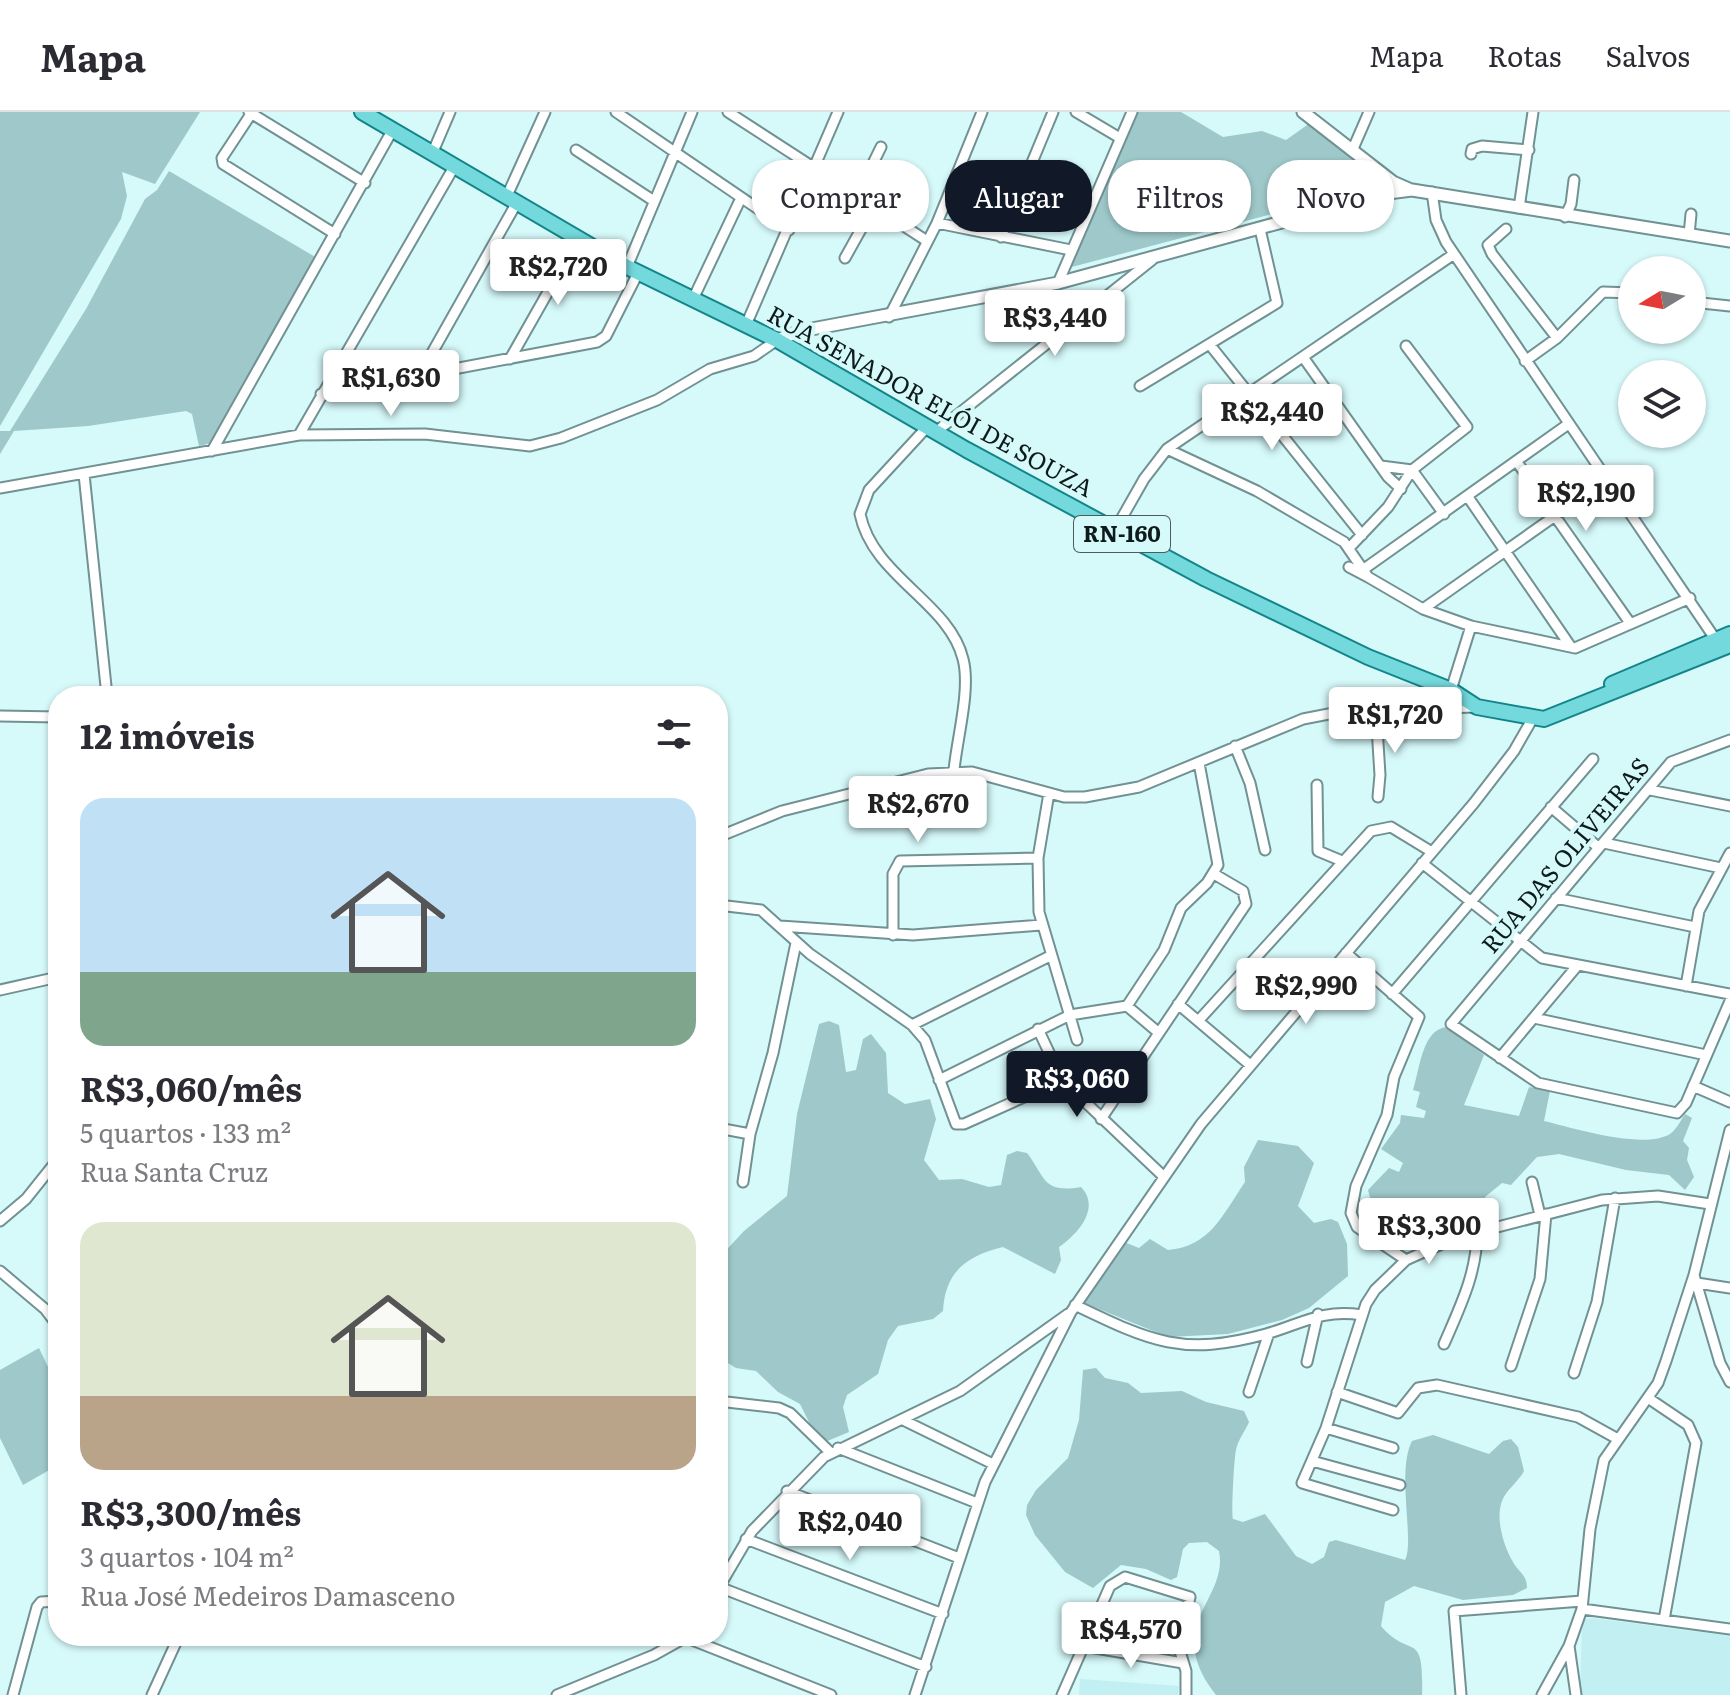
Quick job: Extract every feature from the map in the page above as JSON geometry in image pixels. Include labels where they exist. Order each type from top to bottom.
[{"type":"main road","name":"RUA SENADOR ELÓI DE SOUZA","points":[[362,112],[633,270],[777,340],[1115,530],[1299,626],[1451,690],[1477,707],[1544,719],[1724,642]]},
{"type":"street","points":[[432,154],[450,112]]},
{"type":"street","points":[[419,376],[511,201],[545,112]]},
{"type":"street","points":[[616,112],[752,205]]},
{"type":"street","points":[[321,394],[600,341],[633,270],[654,201],[692,112]]},
{"type":"street","points":[[728,112],[804,160]]},
{"type":"street","points":[[820,160],[838,112]]},
{"type":"street","points":[[889,317],[937,223],[982,112]]},
{"type":"street","points":[[1001,237],[1053,112]]},
{"type":"street","points":[[1076,112],[1120,138]]},
{"type":"street","points":[[1058,283],[1132,112]]},
{"type":"street","points":[[1303,112],[1364,160]]},
{"type":"street","points":[[1352,151],[1369,112]]},
{"type":"street","points":[[1519,208],[1533,112]]},
{"type":"street","points":[[335,234],[223,164],[222,158],[250,113],[365,183]]},
{"type":"street","points":[[212,451],[392,131]]},
{"type":"street","points":[[1471,154],[1472,149],[1482,146],[1529,150]]},
{"type":"street","points":[[875,160],[881,147]]},
{"type":"street","points":[[576,150],[654,201]]},
{"type":"street","points":[[299,435],[389,285],[454,167]]},
{"type":"street","points":[[1565,217],[1571,204],[1574,180]]},
{"type":"street","points":[[1394,181],[1412,190]]},
{"type":"street","points":[[1394,193],[1412,190],[1432,192],[1565,217],[1730,241]]},
{"type":"street","points":[[1432,192],[1436,220],[1454,254],[1567,425],[1724,642]]},
{"type":"street","points":[[694,297],[741,198]]},
{"type":"street","points":[[1689,235],[1691,214]]},
{"type":"street","points":[[937,223],[1071,250]]},
{"type":"street","points":[[0,488],[299,435],[425,434],[530,446],[561,438],[657,400],[710,369],[754,356],[777,340],[801,331],[1058,283],[1267,227]]},
{"type":"street","points":[[1140,386],[1272,306],[1277,299],[1260,229]]},
{"type":"street","points":[[1506,229],[1488,245],[1492,254],[1557,338]]},
{"type":"street","points":[[746,325],[788,232]]},
{"type":"street","points":[[845,258],[860,232]]},
{"type":"street","points":[[913,232],[927,241]]},
{"type":"street","points":[[510,359],[578,239]]},
{"type":"street","points":[[1115,530],[1150,469],[1167,449],[1454,254]]},
{"type":"street","points":[[954,770],[966,677],[958,644],[882,559],[860,514],[869,490],[933,428],[1152,260]]},
{"type":"street","points":[[1525,361],[1557,338],[1603,292],[1618,293]]},
{"type":"street","points":[[1706,303],[1730,306]]},
{"type":"street","points":[[1210,345],[1362,535]]},
{"type":"street","points":[[1350,547],[1401,489],[1412,470],[1467,426],[1406,346]]},
{"type":"street","points":[[1303,357],[1401,489]]},
{"type":"street","points":[[1366,573],[1567,425]]},
{"type":"street","points":[[1167,449],[1257,491],[1350,547],[1366,573]]},
{"type":"street","points":[[1517,462],[1630,623]]},
{"type":"street","points":[[1381,466],[1412,470],[1444,514]]},
{"type":"street","points":[[84,474],[106,686]]},
{"type":"street","points":[[1423,609],[1606,480]]},
{"type":"street","points":[[1468,497],[1571,647]]},
{"type":"street","points":[[1349,567],[1366,573],[1423,609],[1471,626],[1571,647],[1582,646],[1690,598]]},
{"type":"street","points":[[1451,690],[1471,626]]},
{"type":"street","points":[[728,833],[782,811],[906,778],[954,770],[1049,793],[1085,797],[1110,794],[1139,787],[1303,719],[1339,712],[1477,707]]},
{"type":"street","points":[[1376,711],[1378,797]]},
{"type":"street","points":[[0,716],[48,717]]},
{"type":"street","points":[[915,1695],[977,1503],[993,1464],[1073,1308],[1162,1175],[1249,1064],[1432,852],[1527,732],[1534,716]]},
{"type":"street","name":"RUA DAS OLIVEIRAS","points":[[1500,1058],[1451,1024],[1675,759],[1730,740]]},
{"type":"street","points":[[1235,746],[1250,783],[1265,850]]},
{"type":"street","points":[[1392,994],[1593,759]]},
{"type":"street","points":[[939,1080],[1070,1015],[1127,1006],[1164,950],[1181,908],[1214,874],[1219,859],[1199,763]]},
{"type":"street","points":[[1317,785],[1318,851],[1342,861]]},
{"type":"street","points":[[1650,790],[1730,806]]},
{"type":"street","points":[[1049,793],[1038,858],[1041,925],[1077,1040]]},
{"type":"street","points":[[1551,807],[1602,846],[1721,868]]},
{"type":"street","points":[[1199,1020],[1371,831],[1383,827],[1402,831],[1432,852]]},
{"type":"street","points":[[1686,986],[1695,927],[1705,895],[1730,853]]},
{"type":"street","points":[[893,935],[892,884],[899,862],[1038,858]]},
{"type":"street","points":[[1422,863],[1542,958],[1730,994]]},
{"type":"street","points":[[1101,1119],[1246,904],[1247,896],[1241,888],[1214,874]]},
{"type":"street","points":[[1556,898],[1695,927]]},
{"type":"street","points":[[728,906],[752,907],[780,926],[796,943],[912,1025],[925,1040],[958,1125],[1062,1080]]},
{"type":"street","points":[[780,926],[893,935],[1041,925]]},
{"type":"street","points":[[743,1182],[750,1134],[773,1053],[796,943]]},
{"type":"street","points":[[1346,953],[1419,1017],[1394,1077],[1387,1115],[1356,1186],[1351,1213],[1357,1227],[1406,1260]]},
{"type":"street","points":[[912,1025],[1050,956]]},
{"type":"street","points":[[1577,966],[1500,1058],[1538,1083],[1676,1113],[1683,1109],[1730,1001]]},
{"type":"street","points":[[0,990],[48,979]]},
{"type":"street","points":[[1178,1004],[1249,1064]]},
{"type":"street","points":[[1127,1006],[1159,1033]]},
{"type":"street","points":[[1534,1018],[1706,1055]]},
{"type":"street","points":[[1038,1029],[1062,1080],[1162,1175]]},
{"type":"street","points":[[1693,1086],[1730,1102]]},
{"type":"street","points":[[728,1130],[750,1134]]},
{"type":"street","points":[[1542,1695],[1569,1646],[1582,1605],[1600,1476],[1616,1438],[1648,1398],[1666,1361],[1696,1279],[1710,1204],[1730,1130]]},
{"type":"street","points":[[0,1221],[26,1199],[48,1172]]},
{"type":"street","points":[[1511,1366],[1540,1279],[1543,1215],[1532,1182]]},
{"type":"street","points":[[1393,1510],[1302,1483],[1326,1428],[1362,1315],[1375,1290],[1406,1260],[1434,1245],[1477,1232],[1615,1198],[1658,1196],[1710,1204]]},
{"type":"street","points":[[1574,1373],[1597,1302],[1615,1198]]},
{"type":"street","points":[[1444,1344],[1470,1282],[1477,1254],[1477,1232]]},
{"type":"street","points":[[0,1271],[48,1313]]},
{"type":"street","points":[[1696,1279],[1730,1288]]},
{"type":"street","points":[[1696,1279],[1720,1363],[1730,1382]]},
{"type":"street","points":[[1073,1308],[1138,1335],[1171,1344],[1219,1342],[1269,1333],[1318,1314],[1337,1312],[1362,1315]]},
{"type":"street","points":[[728,1570],[746,1539],[787,1491],[834,1450],[960,1391],[1073,1308]]},
{"type":"street","points":[[1307,1362],[1318,1314]]},
{"type":"street","points":[[1249,1392],[1269,1333]]},
{"type":"street","points":[[1337,1392],[1398,1413],[1418,1388],[1437,1385],[1578,1417],[1616,1438]]},
{"type":"street","points":[[1648,1398],[1688,1425],[1696,1443],[1664,1620]]},
{"type":"street","points":[[728,1402],[779,1408],[790,1413],[834,1450],[977,1503]]},
{"type":"street","points":[[903,1420],[993,1464]]},
{"type":"street","points":[[1326,1428],[1393,1448]]},
{"type":"street","points":[[1312,1461],[1400,1485]]},
{"type":"street","points":[[787,1491],[959,1558]]},
{"type":"street","points":[[746,1539],[943,1614]]},
{"type":"street","points":[[1062,1695],[1110,1586],[1119,1578],[1166,1587],[1191,1598],[1179,1648],[1186,1695]]},
{"type":"street","points":[[728,1592],[926,1667]]},
{"type":"street","points":[[13,1695],[35,1611],[41,1602],[48,1602]]},
{"type":"street","points":[[1461,1695],[1454,1611],[1582,1605],[1730,1629]]},
{"type":"street","points":[[1102,1608],[1183,1630]]},
{"type":"street","points":[[152,1695],[174,1646]]},
{"type":"street","points":[[557,1695],[668,1646]]},
{"type":"street","points":[[710,1646],[831,1695]]},
{"type":"street","points":[[1084,1646],[1183,1663]]},
{"type":"street","points":[[1569,1646],[1576,1695]]},
{"type":"shaded area","points":[[0,112],[200,112],[155,184],[122,172],[127,196],[121,219],[0,426]]},
{"type":"shaded area","points":[[1138,112],[1181,112],[1223,137],[1262,131],[1286,140],[1310,123],[1359,160],[1267,160],[1267,215],[1251,220],[1251,160],[1116,160]]},
{"type":"shaded area","points":[[169,171],[317,258],[211,443],[199,446],[192,414],[186,411],[88,426],[14,431],[0,454],[0,431],[10,431],[86,309],[145,199],[157,190]]},
{"type":"shaded area","points":[[1108,179],[1108,232],[1204,232],[1068,268],[1084,232],[1092,232],[1092,215]]},
{"type":"shaded area","points":[[829,1021],[839,1025],[846,1072],[856,1070],[863,1039],[871,1034],[886,1053],[888,1093],[905,1104],[930,1099],[936,1119],[924,1160],[939,1180],[962,1179],[989,1187],[1001,1185],[1007,1155],[1017,1151],[1027,1153],[1052,1185],[1059,1188],[1081,1187],[1089,1203],[1080,1228],[1059,1247],[1061,1260],[1055,1274],[1003,1247],[978,1255],[960,1268],[948,1286],[943,1311],[933,1319],[898,1326],[888,1340],[878,1374],[847,1395],[843,1407],[849,1432],[820,1444],[800,1404],[778,1392],[756,1371],[736,1368],[728,1363],[728,1248],[787,1196],[797,1114],[819,1024]]},
{"type":"shaded area","points":[[1447,1027],[1484,1055],[1464,1105],[1519,1116],[1529,1087],[1550,1091],[1544,1121],[1608,1136],[1643,1140],[1670,1134],[1685,1114],[1692,1118],[1683,1141],[1689,1148],[1687,1160],[1694,1177],[1685,1190],[1669,1175],[1626,1170],[1559,1154],[1537,1157],[1511,1185],[1502,1183],[1485,1197],[1485,1212],[1474,1229],[1447,1232],[1439,1221],[1424,1214],[1410,1221],[1393,1246],[1378,1238],[1386,1229],[1375,1218],[1362,1222],[1360,1212],[1372,1205],[1368,1190],[1389,1168],[1399,1172],[1403,1163],[1381,1149],[1400,1123],[1401,1115],[1424,1118],[1426,1111],[1416,1107],[1420,1092],[1413,1090],[1420,1061],[1432,1035]]},
{"type":"shaded area","points":[[1258,1140],[1298,1146],[1314,1163],[1298,1206],[1314,1223],[1331,1219],[1338,1222],[1347,1244],[1348,1276],[1309,1308],[1282,1320],[1228,1334],[1168,1337],[1084,1303],[1124,1242],[1139,1248],[1150,1239],[1168,1250],[1182,1248],[1205,1236],[1245,1182],[1244,1167]]},
{"type":"shaded area","points":[[39,1348],[48,1367],[48,1471],[23,1485],[0,1438],[0,1370]]},
{"type":"shaded area","points":[[1096,1368],[1105,1378],[1128,1383],[1141,1393],[1182,1391],[1206,1402],[1244,1411],[1249,1422],[1236,1450],[1233,1519],[1243,1522],[1265,1514],[1296,1556],[1312,1564],[1324,1557],[1329,1542],[1336,1540],[1405,1560],[1408,1551],[1406,1470],[1412,1441],[1433,1435],[1489,1454],[1503,1441],[1511,1439],[1518,1447],[1524,1471],[1502,1501],[1500,1524],[1506,1549],[1524,1576],[1527,1588],[1513,1595],[1463,1600],[1414,1586],[1385,1602],[1381,1626],[1418,1653],[1422,1695],[1216,1695],[1201,1671],[1195,1650],[1195,1632],[1215,1584],[1219,1551],[1207,1542],[1189,1543],[1183,1549],[1177,1577],[1171,1580],[1146,1569],[1121,1565],[1093,1588],[1065,1572],[1035,1535],[1026,1515],[1027,1505],[1036,1490],[1068,1458],[1079,1420],[1083,1370]]},
{"type":"shaded area","points":[[1585,1619],[1730,1636],[1730,1695],[1580,1695],[1582,1624]]},
{"type":"shaded area","points":[[1080,1679],[1179,1686],[1178,1695],[1079,1695]]}]
